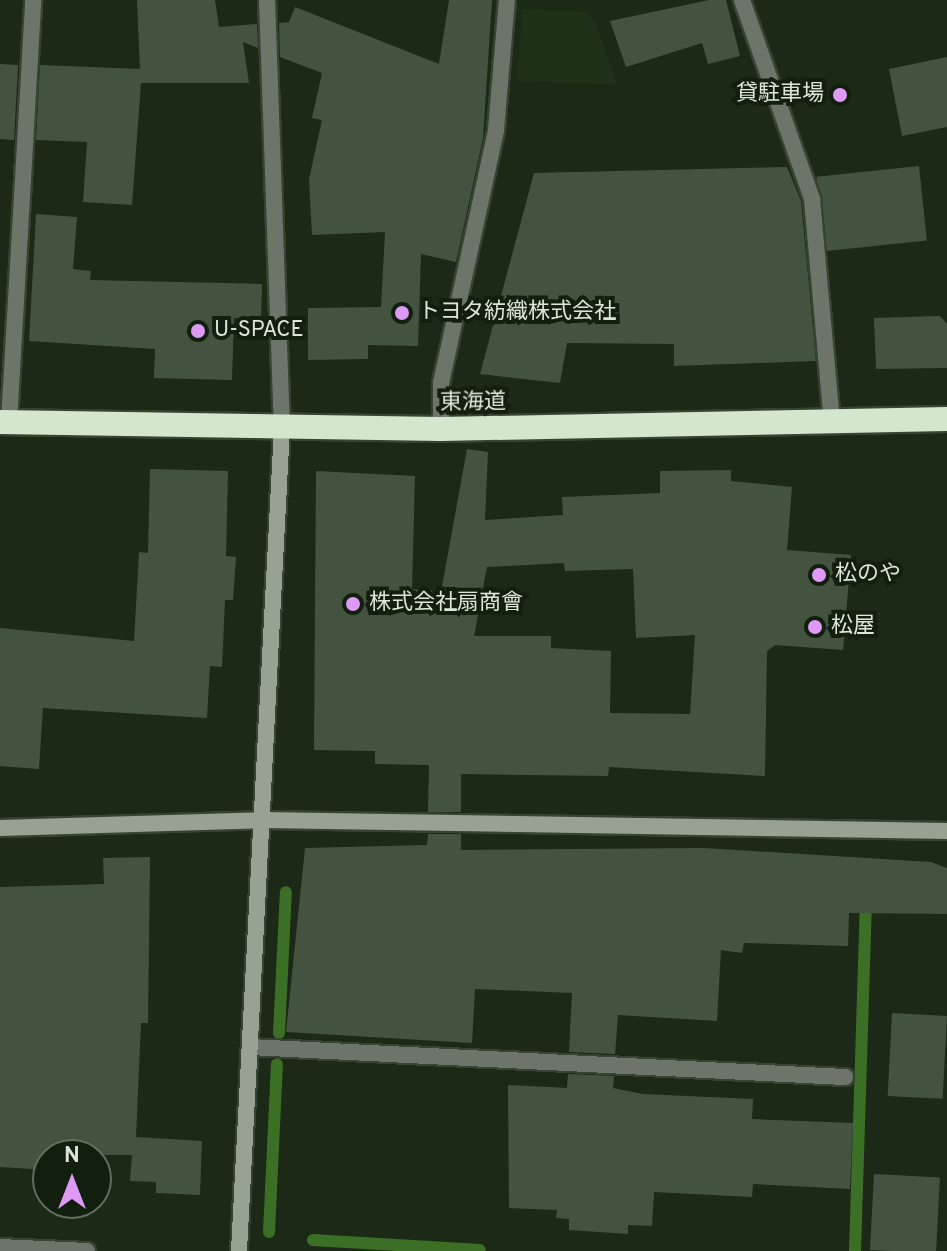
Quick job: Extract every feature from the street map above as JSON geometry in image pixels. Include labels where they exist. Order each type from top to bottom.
[{"type":"highway","name":"東海道","points":[[4,422],[441,429],[947,419]]},
{"type":"street","points":[[4,422],[33,0]]},
{"type":"street","points":[[239,1251],[282,428],[267,0]]},
{"type":"street","points":[[441,429],[449,336],[496,130],[507,0]]},
{"type":"street","points":[[742,0],[812,199],[832,421]]},
{"type":"street","points":[[0,828],[262,820],[947,831]]},
{"type":"street","points":[[250,1047],[845,1077]]},
{"type":"street","points":[[0,1247],[87,1251]]},
{"type":"shaded area","points":[[522,9],[583,11],[596,22],[617,84],[517,81]]},
{"type":"building","points":[[137,0],[215,0],[219,27],[257,24],[258,48],[243,42],[249,83],[141,83],[132,205],[83,202],[87,142],[36,140],[40,65],[140,69]]},
{"type":"building","points":[[449,0],[492,0],[483,138],[456,262],[421,254],[418,346],[368,345],[368,359],[308,360],[308,308],[381,307],[385,232],[312,235],[309,179],[322,120],[312,118],[322,73],[280,57],[279,23],[289,22],[295,7],[439,64]]},
{"type":"building","points":[[709,0],[726,0],[740,56],[708,64],[702,43],[626,67],[610,21]]},
{"type":"building","points":[[947,57],[947,127],[902,136],[889,69]]},
{"type":"building","points":[[0,64],[18,65],[14,140],[0,139]]},
{"type":"building","points":[[919,166],[927,241],[824,251],[817,177]]},
{"type":"building","points":[[787,167],[801,201],[816,361],[674,366],[674,344],[567,343],[560,383],[480,374],[534,173]]},
{"type":"building","points":[[36,214],[77,217],[73,269],[91,271],[90,280],[262,284],[261,319],[234,318],[232,380],[154,378],[155,349],[29,341]]},
{"type":"building","points":[[940,316],[947,324],[947,368],[876,369],[874,318]]},
{"type":"building","points":[[467,449],[488,452],[485,520],[563,515],[562,497],[660,493],[660,471],[731,470],[731,481],[792,487],[787,550],[851,555],[843,650],[775,645],[767,651],[765,776],[609,767],[608,776],[461,774],[461,812],[428,812],[429,765],[375,764],[375,751],[314,750],[316,471],[415,476],[412,589],[441,592]],"holes":[[[564,563],[565,571],[633,569],[636,638],[695,635],[690,714],[610,713],[611,651],[551,648],[551,636],[474,636],[487,567]]]},
{"type":"building","points":[[150,469],[228,471],[226,556],[236,557],[233,600],[225,600],[222,667],[210,666],[207,718],[43,708],[39,769],[0,766],[0,628],[134,641],[139,552],[148,553]]},
{"type":"building","points":[[428,834],[461,834],[461,850],[704,848],[931,862],[947,868],[947,914],[849,913],[848,946],[744,943],[742,953],[721,950],[717,1021],[618,1015],[615,1054],[569,1052],[572,993],[475,989],[472,1043],[286,1032],[305,848],[427,845]]},
{"type":"building","points":[[150,857],[148,1023],[141,1023],[136,1137],[202,1141],[200,1195],[156,1193],[156,1182],[130,1181],[132,1155],[112,1155],[112,1139],[32,1139],[32,1169],[0,1167],[0,887],[104,884],[103,858]]},
{"type":"building","points":[[892,1013],[947,1016],[943,1099],[888,1096]]},
{"type":"building","points":[[568,1074],[614,1076],[613,1088],[643,1094],[753,1099],[752,1119],[853,1123],[850,1189],[753,1184],[752,1197],[654,1192],[652,1226],[628,1225],[628,1234],[569,1230],[569,1219],[556,1218],[557,1210],[509,1208],[508,1085],[567,1088]]},
{"type":"building","points":[[874,1174],[940,1177],[936,1251],[870,1250]]},
{"type":"waterway","points":[[279,1033],[286,892]]},
{"type":"waterway","points":[[855,1251],[866,899]]},
{"type":"waterway","points":[[269,1232],[277,1064]]},
{"type":"waterway","points":[[313,1240],[480,1250]]},
{"type":"place","name":"貸駐車場","points":[[840,95]]},
{"type":"place","name":"トヨタ紡織株式会社","points":[[402,313]]},
{"type":"place","name":"U-SPACE","points":[[198,331]]},
{"type":"place","name":"松のや","points":[[819,575]]},
{"type":"place","name":"株式会社扇商會","points":[[353,604]]},
{"type":"place","name":"松屋","points":[[815,627]]}]
